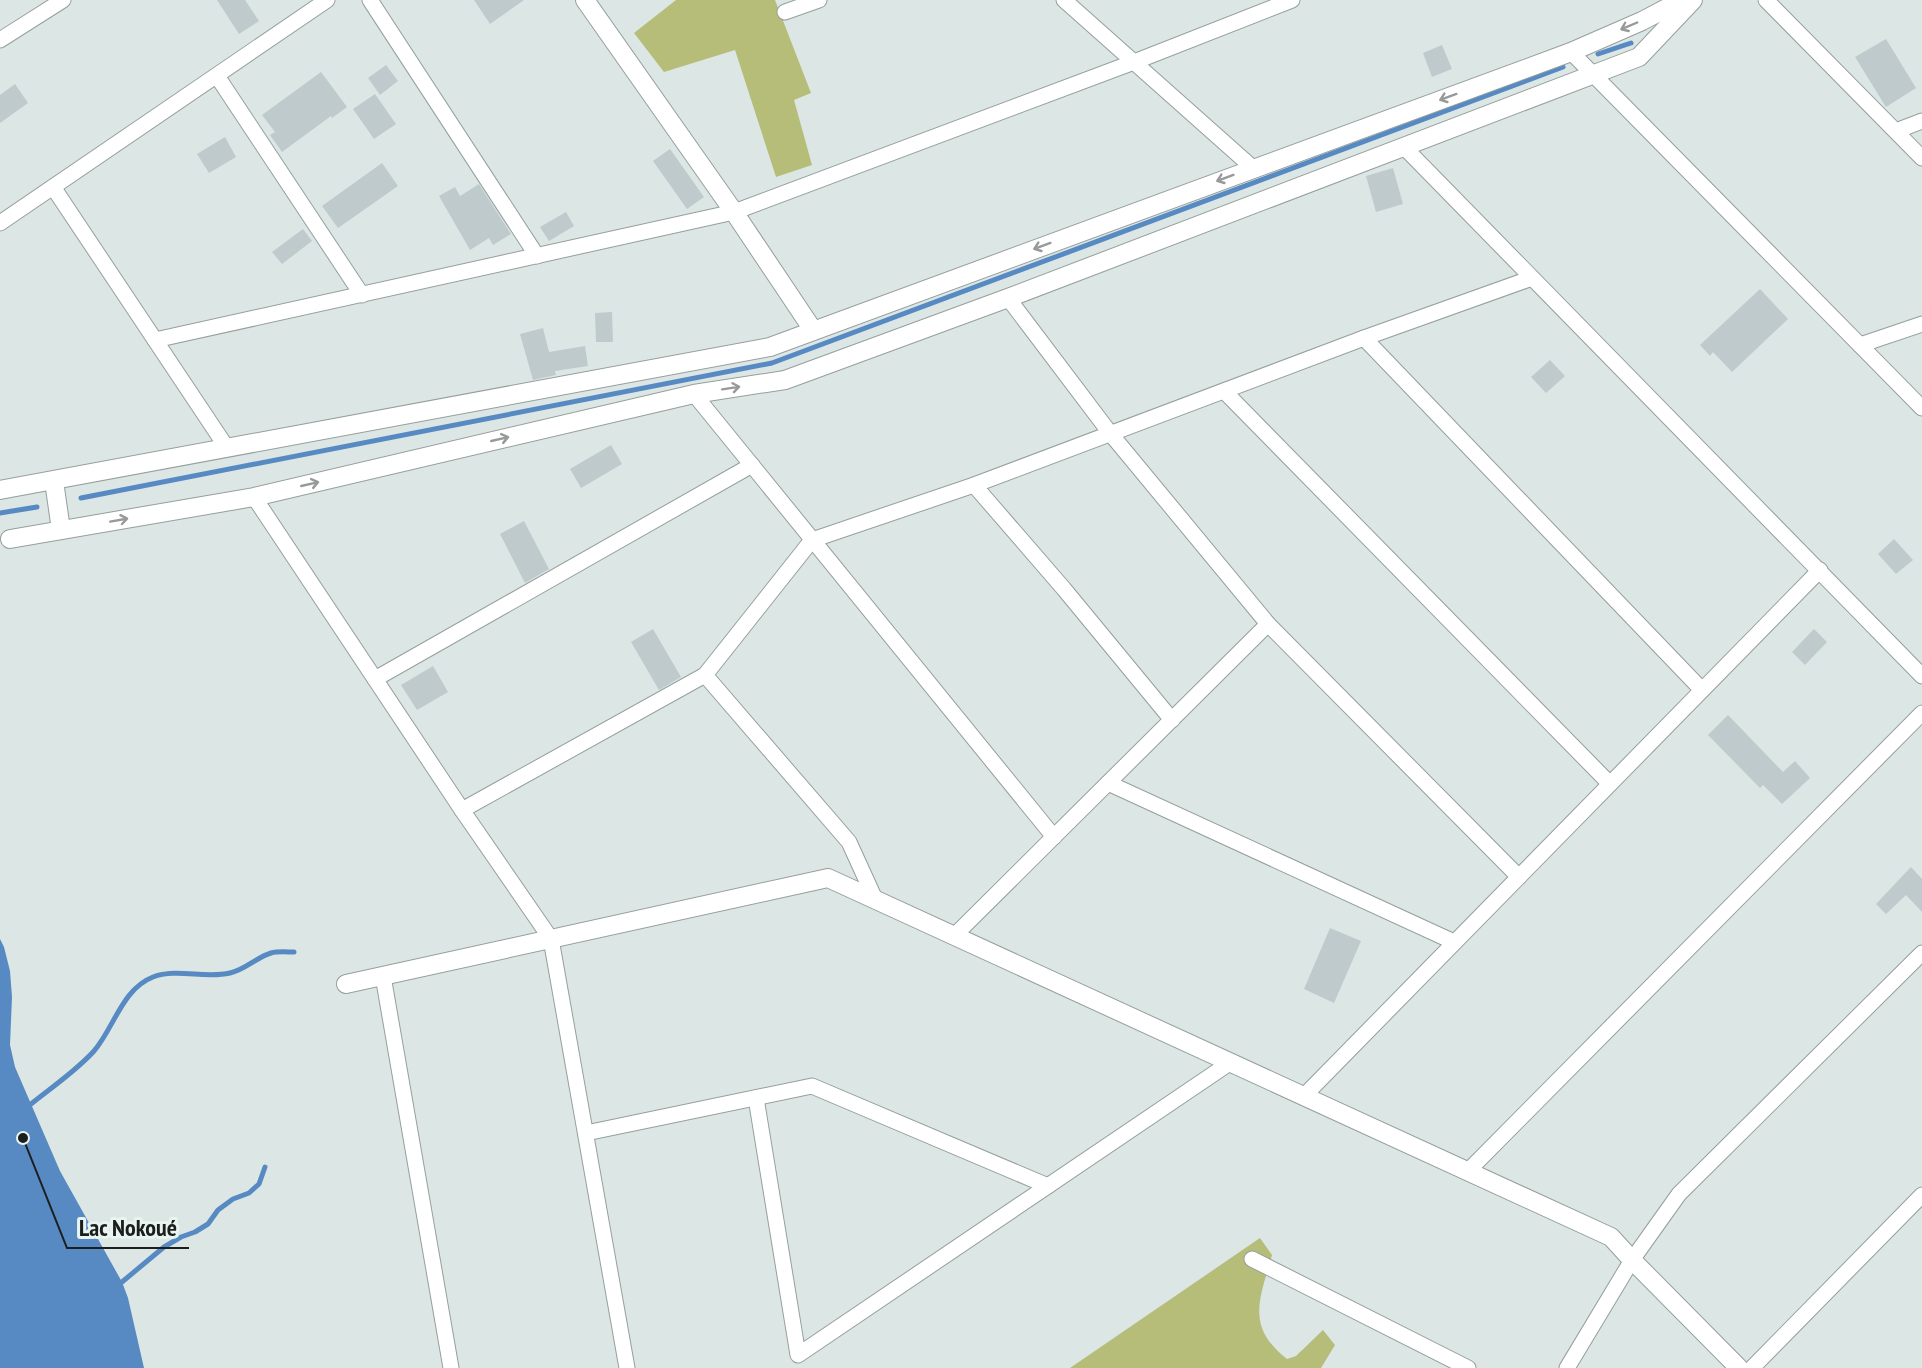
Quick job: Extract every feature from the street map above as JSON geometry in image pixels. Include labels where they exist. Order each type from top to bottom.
[{"type":"street","points":[[0,40],[63,0]]},
{"type":"street","points":[[0,224],[327,0]]},
{"type":"street","points":[[370,0],[537,256]]},
{"type":"street","points":[[585,0],[734,212],[813,330]]},
{"type":"street","points":[[785,12],[819,0]]},
{"type":"street","points":[[1064,0],[1253,168]]},
{"type":"street","points":[[155,340],[734,212],[1134,62],[1270,3],[1292,0]]},
{"type":"street","points":[[0,490],[770,347],[1571,52],[1642,21],[1682,0]]},
{"type":"street","points":[[10,539],[254,497],[694,394],[785,380],[1008,298],[1639,57],[1693,0]]},
{"type":"street","points":[[1766,0],[1922,158]]},
{"type":"street","points":[[1571,52],[1922,408]]},
{"type":"street","points":[[217,76],[362,295]]},
{"type":"street","points":[[1896,131],[1922,121]]},
{"type":"street","points":[[1404,147],[1922,676]]},
{"type":"street","points":[[53,188],[228,448]]},
{"type":"street","points":[[462,810],[705,675],[812,540],[974,485],[1365,338],[1532,278]]},
{"type":"street","points":[[1008,298],[1110,433],[1268,624],[1519,877]]},
{"type":"street","points":[[1860,345],[1922,324]]},
{"type":"street","points":[[1365,338],[1702,690]]},
{"type":"street","points":[[1224,391],[1610,784]]},
{"type":"street","points":[[694,394],[1054,837]]},
{"type":"street","points":[[375,679],[752,465]]},
{"type":"street","points":[[54,481],[61,530]]},
{"type":"street","points":[[974,485],[1064,589],[1172,720]]},
{"type":"street","points":[[254,497],[462,810],[551,939],[627,1368]]},
{"type":"street","points":[[1304,1096],[1820,570]]},
{"type":"street","points":[[955,935],[1268,624]]},
{"type":"street","points":[[705,675],[849,842],[875,899]]},
{"type":"street","points":[[1468,1171],[1922,713]]},
{"type":"street","points":[[1108,783],[1454,942]]},
{"type":"street","points":[[346,984],[828,878],[1611,1237],[1739,1368]]},
{"type":"street","points":[[1567,1368],[1632,1260],[1678,1194],[1922,952]]},
{"type":"street","points":[[383,976],[452,1368]]},
{"type":"street","points":[[756,1098],[798,1355],[1231,1062]]},
{"type":"street","points":[[586,1133],[812,1086],[1048,1186]]},
{"type":"street","points":[[1752,1368],[1922,1195]]},
{"type":"street","points":[[1252,1259],[1468,1368]]},
{"type":"green space","points":[[676,0],[775,0],[811,93],[794,100],[812,165],[776,177],[735,50],[664,72],[634,33]]},
{"type":"green space","points":[[1260,1238],[1272,1255],[1260,1299],[1259,1311],[1265,1335],[1287,1359],[1296,1356],[1323,1330],[1335,1345],[1321,1368],[1070,1368]]},
{"type":"water","points":[[0,939],[10,971],[12,997],[10,1045],[15,1067],[60,1171],[122,1282],[128,1298],[144,1368],[0,1368]]},
{"type":"building","points":[[217,0],[245,0],[259,21],[239,34]]},
{"type":"building","points":[[474,0],[524,0],[490,24]]},
{"type":"building","points":[[1886,39],[1916,88],[1886,107],[1855,57]]},
{"type":"building","points":[[1442,45],[1452,69],[1432,77],[1423,53]]},
{"type":"building","points":[[386,65],[398,81],[380,95],[368,78]]},
{"type":"building","points":[[321,72],[347,107],[282,152],[270,135],[275,132],[262,115]]},
{"type":"building","points":[[15,84],[28,103],[0,123],[0,95]]},
{"type":"building","points":[[375,94],[396,124],[374,139],[353,109]]},
{"type":"building","points":[[225,137],[236,157],[209,173],[197,154]]},
{"type":"building","points":[[670,149],[704,197],[687,209],[653,161]]},
{"type":"building","points":[[382,163],[398,186],[338,228],[322,206]]},
{"type":"building","points":[[1393,168],[1403,204],[1376,212],[1366,176]]},
{"type":"building","points":[[479,184],[511,234],[493,245],[489,238],[470,250],[439,196],[455,187],[460,196]]},
{"type":"building","points":[[566,212],[574,226],[549,241],[540,227]]},
{"type":"building","points":[[303,229],[312,241],[282,264],[272,252]]},
{"type":"building","points":[[1760,289],[1788,319],[1732,372],[1713,352],[1710,356],[1700,345]]},
{"type":"building","points":[[612,312],[613,342],[596,342],[595,313]]},
{"type":"building","points":[[543,328],[549,352],[585,346],[588,366],[555,371],[556,375],[533,380],[520,334]]},
{"type":"building","points":[[1550,360],[1565,376],[1546,393],[1531,377]]},
{"type":"building","points":[[611,445],[622,464],[581,488],[570,469]]},
{"type":"building","points":[[524,521],[549,569],[525,583],[500,534]]},
{"type":"building","points":[[1894,539],[1913,560],[1896,574],[1878,554]]},
{"type":"building","points":[[653,629],[681,677],[659,690],[631,642]]},
{"type":"building","points":[[1814,629],[1827,642],[1805,665],[1792,652]]},
{"type":"building","points":[[433,666],[448,692],[417,710],[401,685]]},
{"type":"building","points":[[1728,715],[1783,772],[1795,761],[1810,778],[1782,804],[1763,785],[1760,788],[1708,735]]},
{"type":"building","points":[[1911,867],[1922,879],[1922,912],[1906,895],[1886,914],[1876,904]]},
{"type":"building","points":[[1330,928],[1361,941],[1334,1003],[1304,989]]},
{"type":"waterway","points":[[1598,54],[1631,43]]},
{"type":"waterway","points":[[81,498],[772,363],[1563,67]]},
{"type":"waterway","points":[[0,513],[37,507]]},
{"type":"waterway","points":[[31,1104],[72,1072],[94,1051],[126,1000],[142,983],[162,974],[220,975],[230,973],[271,953],[294,952]]},
{"type":"waterway","points":[[122,1282],[164,1247],[208,1224],[218,1210],[233,1199],[249,1193],[259,1184],[265,1167]]},
{"type":"place","name":"Lac Nokoué","points":[[23,1138]]}]
